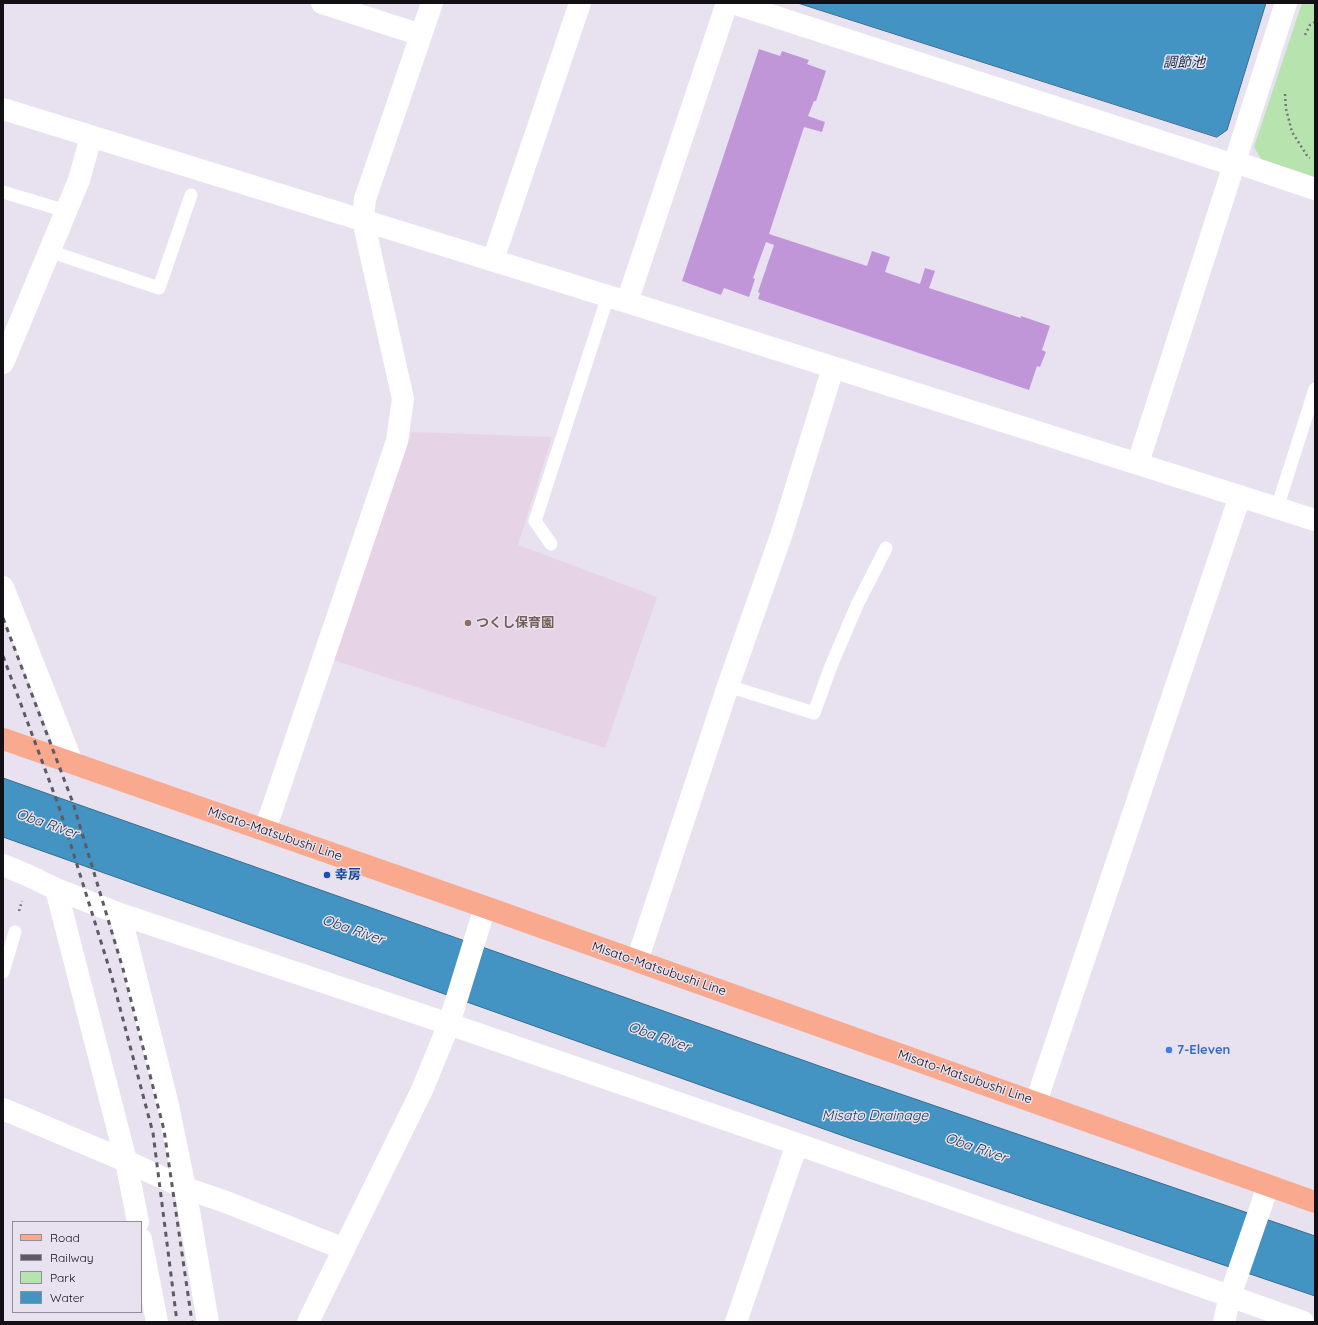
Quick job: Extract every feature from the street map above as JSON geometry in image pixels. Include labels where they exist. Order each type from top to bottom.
[{"type":"main road","name":"Misato-Matsubushi Line","points":[[3,739],[485,907],[1036,1102],[1265,1196],[1315,1202]]},
{"type":"street","points":[[322,3],[421,35]]},
{"type":"street","points":[[265,830],[397,441],[403,399],[363,220],[365,199],[432,3]]},
{"type":"street","points":[[493,260],[580,3]]},
{"type":"street","points":[[618,299],[727,3]]},
{"type":"street","points":[[733,3],[1315,189]]},
{"type":"street","points":[[1138,463],[1286,3]]},
{"type":"street","points":[[3,109],[618,299],[1315,520]]},
{"type":"street","points":[[3,363],[79,180],[91,137]]},
{"type":"street","points":[[637,962],[728,686],[782,533],[833,368]]},
{"type":"street","points":[[1036,1102],[1240,496]]},
{"type":"street","points":[[3,587],[72,762]]},
{"type":"street","points":[[3,865],[28,875],[56,889],[120,914],[451,1016],[797,1144],[1232,1289],[1303,1322]]},
{"type":"street","points":[[56,889],[126,1161],[138,1221]]},
{"type":"street","points":[[308,1322],[422,1090],[451,1016],[485,907]]},
{"type":"street","points":[[120,914],[167,1101],[185,1188],[208,1322]]},
{"type":"street","points":[[3,1109],[126,1161],[185,1188],[226,1202],[344,1249]]},
{"type":"street","points":[[736,1322],[797,1144]]},
{"type":"street","points":[[1224,1322],[1232,1289],[1265,1196]]},
{"type":"street","points":[[142,1245],[156,1322]]},
{"type":"lane","points":[[3,192],[66,211]]},
{"type":"lane","points":[[49,251],[159,288],[191,195]]},
{"type":"lane","points":[[550,544],[535,521],[618,299]]},
{"type":"lane","points":[[1276,508],[1315,389]]},
{"type":"lane","points":[[728,686],[814,713],[831,666],[857,605],[886,548]]},
{"type":"lane","points":[[3,972],[14,932]]},
{"type":"path","points":[[1303,38],[1310,25],[1315,22]]},
{"type":"path","points":[[1285,91],[1286,109],[1292,132],[1308,157],[1315,161]]},
{"type":"path","points":[[14,932],[28,875]]},
{"type":"shaded area","points":[[412,432],[552,437],[518,545],[657,597],[605,748],[333,660]]},
{"type":"green space","points":[[1302,3],[1315,3],[1315,177],[1261,159],[1254,147]]},
{"type":"water","name":"調節池","points":[[798,3],[1266,3],[1227,130],[1217,137]]},
{"type":"water","name":"Misato Drainage","points":[[3,778],[842,1074],[1315,1236],[1315,1296],[852,1139],[3,837]]},
{"type":"building","points":[[759,49],[780,56],[782,51],[809,60],[807,64],[826,71],[816,101],[814,101],[808,116],[825,122],[822,132],[804,127],[769,234],[867,266],[872,251],[890,257],[885,272],[920,284],[925,268],[935,271],[929,288],[1050,326],[1042,350],[1046,352],[1040,367],[1037,366],[1029,390],[758,299],[760,293],[758,292],[774,245],[766,242],[753,278],[755,279],[749,297],[724,288],[721,295],[682,281]]},
{"type":"railway","points":[[3,618],[73,803],[123,969],[164,1130],[192,1322]]},
{"type":"railway","points":[[3,656],[59,807],[111,974],[153,1133],[177,1322]]},
{"type":"place","name":"つくし保育園","points":[[468,623]]},
{"type":"place","name":"幸房","points":[[327,875]]},
{"type":"place","name":"7-Eleven","points":[[1169,1050]]},
{"type":"water label","name":"Oba River","points":[[47,824]]},
{"type":"water label","name":"Oba River","points":[[353,930]]},
{"type":"water label","name":"Oba River","points":[[659,1037]]},
{"type":"water label","name":"Oba River","points":[[976,1148]]}]
